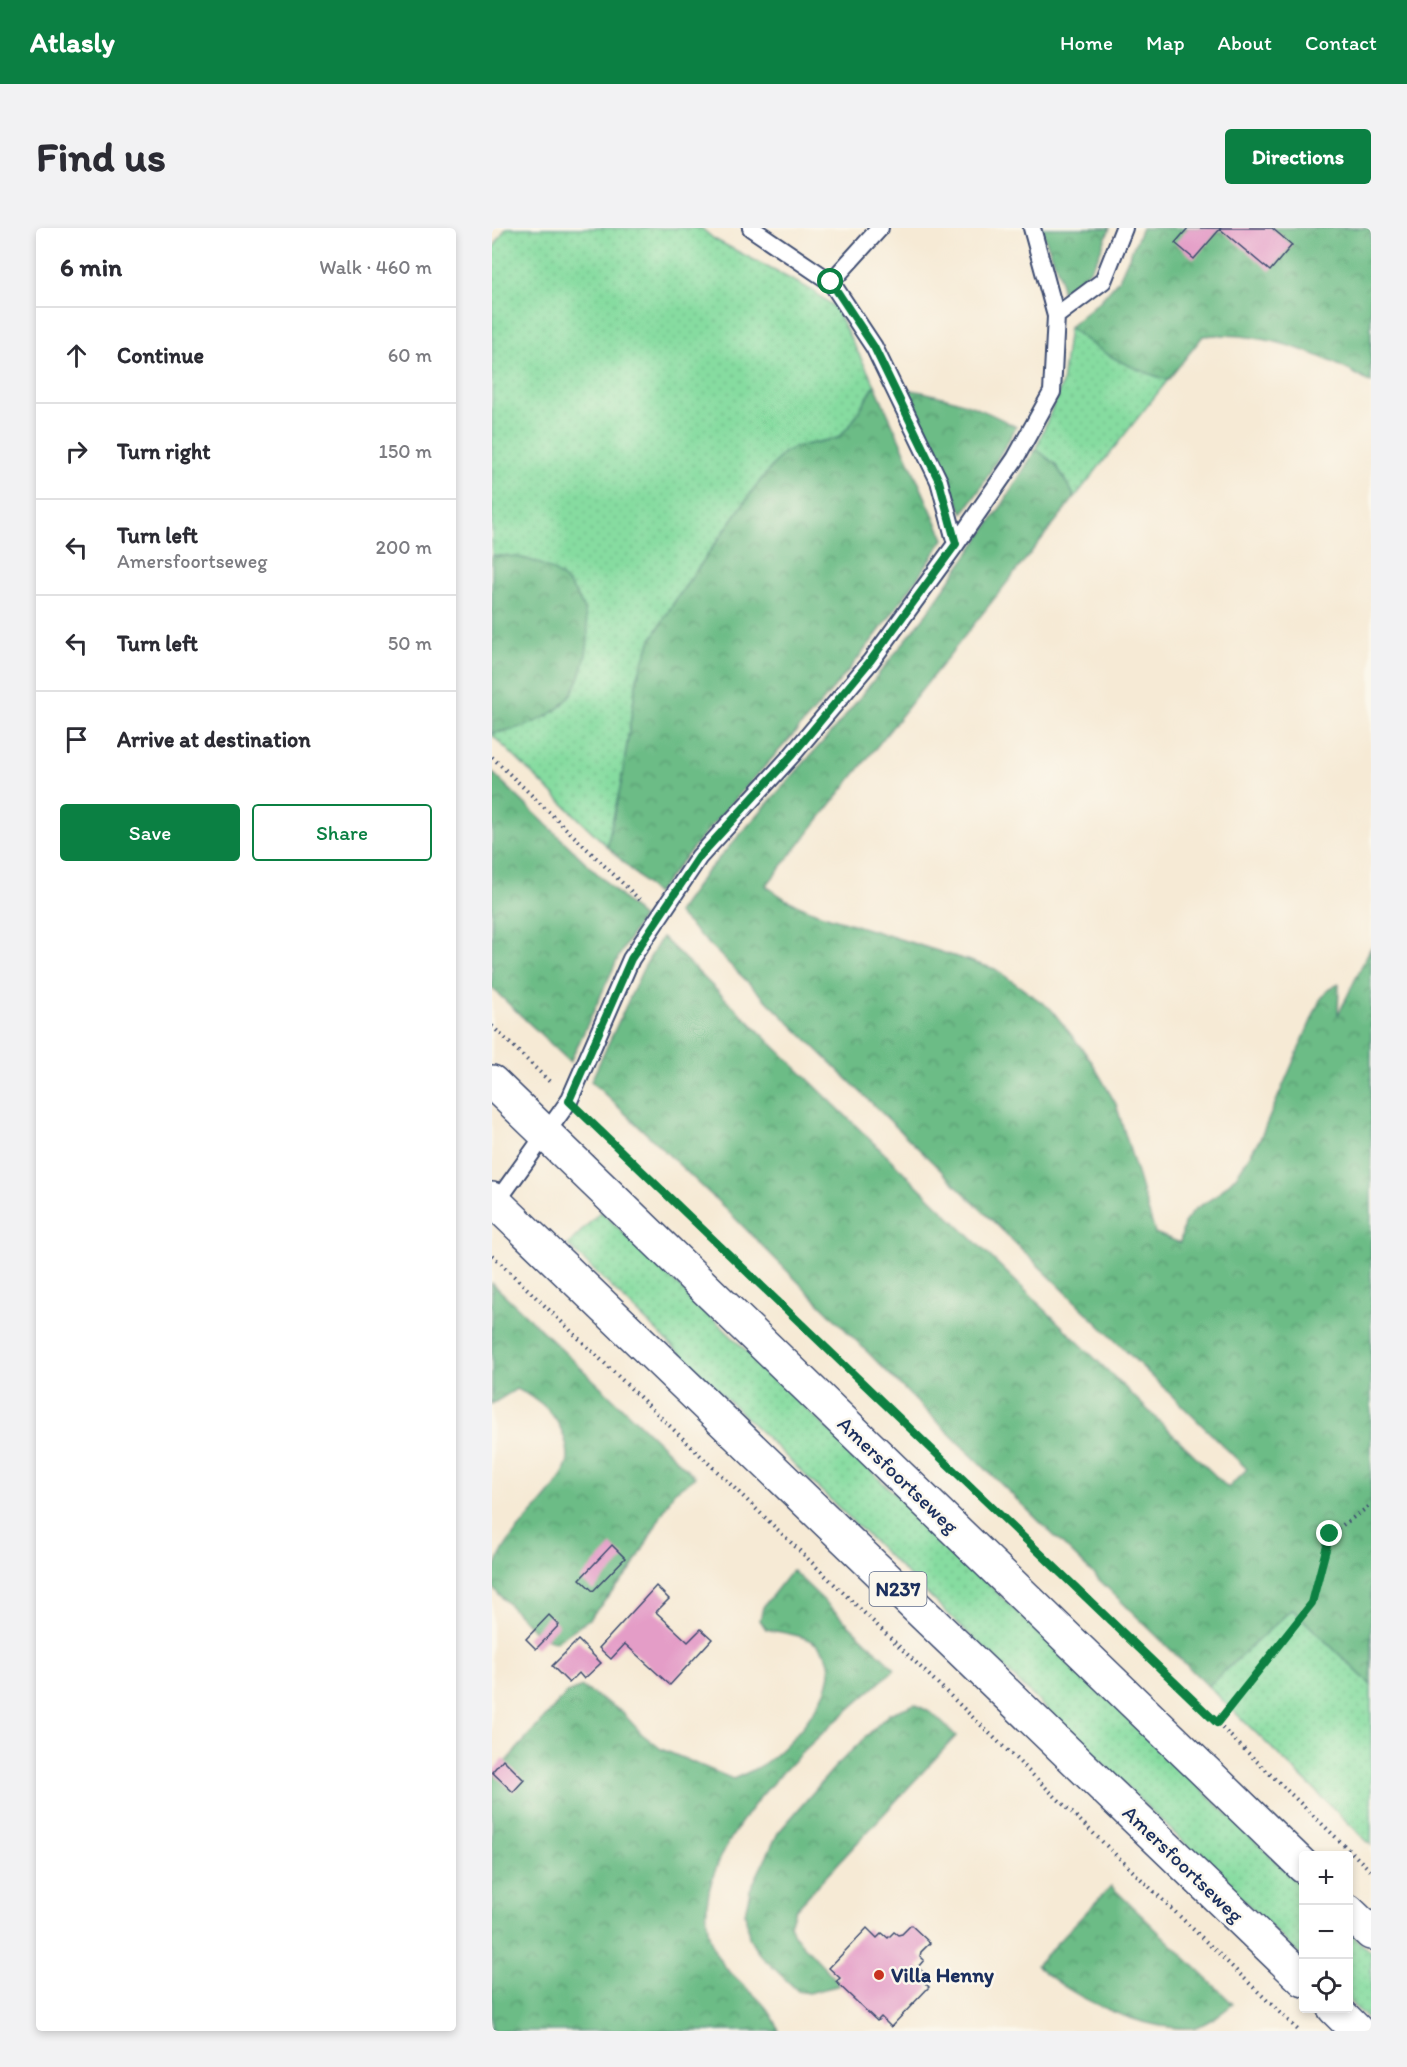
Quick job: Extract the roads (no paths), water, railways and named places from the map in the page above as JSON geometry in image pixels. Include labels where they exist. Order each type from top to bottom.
[{"type":"main road","name":"Amersfoortseweg","points":[[492,1082],[1299,1862]]},
{"type":"main road","name":"Amersfoortseweg","points":[[493,1204],[1299,1975]]},
{"type":"main road","points":[[1353,1916],[1371,1933]]},
{"type":"main road","points":[[1339,2013],[1357,2031]]},
{"type":"lane","points":[[751,228],[831,282],[874,347],[939,481],[956,544]]},
{"type":"lane","points":[[831,282],[880,228]]},
{"type":"lane","points":[[493,1204],[569,1101],[631,959],[699,857],[792,755],[871,660],[1015,459],[1052,392],[1056,316],[1032,228]]},
{"type":"lane","points":[[1056,316],[1103,281],[1124,228]]},
{"type":"place","name":"Villa Henny","points":[[879,1975]]}]
